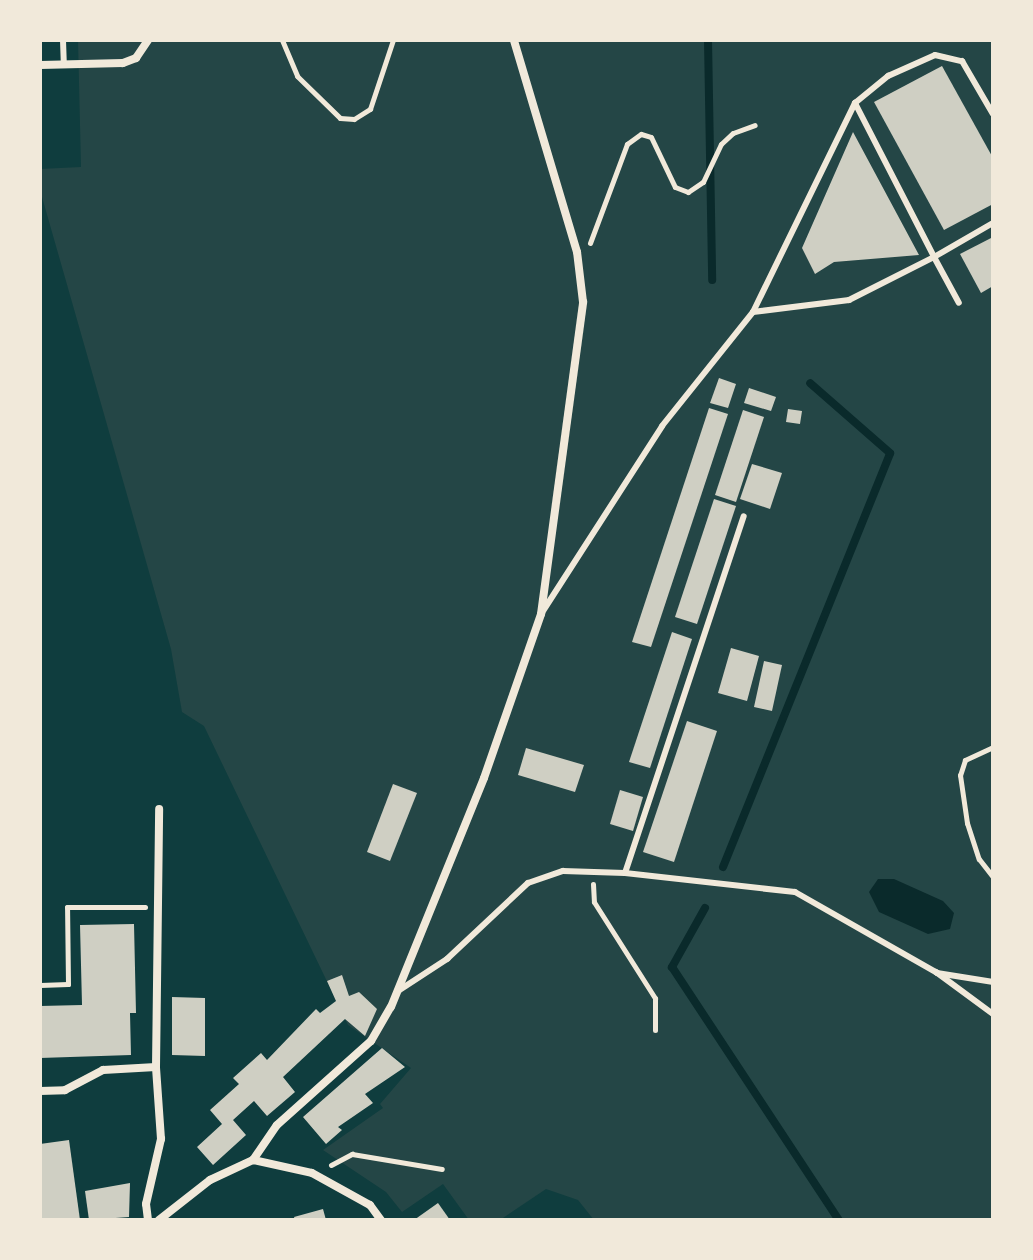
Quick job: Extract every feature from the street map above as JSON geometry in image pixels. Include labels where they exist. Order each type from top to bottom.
[{"type":"street","points":[[40,65],[123,63],[136,58],[148,40]]},
{"type":"street","points":[[159,1220],[210,1180],[253,1160],[277,1125],[371,1041],[398,991],[484,778],[541,614],[583,302],[577,252],[514,40]]},
{"type":"street","points":[[148,1220],[146,1204],[161,1139],[156,1067],[159,809]]},
{"type":"street","points":[[40,1091],[65,1090],[103,1070],[156,1067]]},
{"type":"street","points":[[253,1160],[312,1173],[370,1205],[381,1220]]},
{"type":"lane","points":[[63,40],[64,65]]},
{"type":"lane","points":[[541,614],[662,426],[753,312],[855,103],[888,76],[935,55],[962,61],[993,114]]},
{"type":"lane","points":[[855,103],[959,303]]},
{"type":"lane","points":[[753,312],[849,300],[993,223]]},
{"type":"lane","points":[[625,873],[744,516]]},
{"type":"lane","points":[[398,991],[447,959],[528,883],[563,871],[592,871],[795,892],[936,972],[993,1014]]},
{"type":"lane","points":[[936,972],[993,982]]},
{"type":"path","points":[[282,40],[297,76],[340,118],[354,119],[370,109],[393,40]]},
{"type":"path","points":[[577,252],[588,246],[627,144],[641,134],[651,137],[675,187],[688,192],[703,182],[709,161],[733,133],[755,125]]},
{"type":"path","points":[[993,747],[965,760],[960,775],[967,823],[979,859],[993,877]]},
{"type":"path","points":[[592,871],[594,902],[655,998],[655,1030]]},
{"type":"path","points":[[40,985],[68,984],[67,907],[158,907]]},
{"type":"path","points":[[341,1161],[352,1154],[442,1169]]},
{"type":"shaded area","points":[[78,40],[993,40],[993,1220],[594,1220],[578,1200],[546,1189],[500,1220],[469,1220],[443,1184],[402,1212],[386,1192],[323,1150],[383,1108],[380,1104],[411,1068],[348,1025],[204,726],[182,712],[171,649],[40,190],[40,169],[81,167]]},
{"type":"shaded area","points":[[878,879],[894,879],[943,901],[954,913],[950,929],[928,934],[879,912],[869,892]]},
{"type":"building","points":[[942,66],[993,158],[993,204],[944,230],[874,102]]},
{"type":"building","points":[[853,132],[919,255],[834,262],[815,274],[802,248]]},
{"type":"building","points":[[993,237],[993,286],[981,293],[960,254]]},
{"type":"building","points":[[719,378],[736,384],[728,408],[710,403]]},
{"type":"building","points":[[749,388],[776,397],[771,411],[744,403]]},
{"type":"building","points":[[709,408],[728,414],[651,647],[632,642]]},
{"type":"building","points":[[788,409],[802,411],[800,424],[786,422]]},
{"type":"building","points":[[743,410],[764,417],[736,502],[715,495]]},
{"type":"building","points":[[752,464],[782,473],[770,509],[740,499]]},
{"type":"building","points":[[714,499],[736,506],[697,624],[675,617]]},
{"type":"building","points":[[672,632],[692,639],[650,768],[629,762]]},
{"type":"building","points":[[731,648],[759,656],[747,701],[718,693]]},
{"type":"building","points":[[764,661],[782,665],[772,711],[754,707]]},
{"type":"building","points":[[687,721],[717,731],[674,862],[643,852]]},
{"type":"building","points":[[526,748],[584,765],[575,792],[518,775]]},
{"type":"building","points":[[393,784],[417,793],[390,861],[367,852]]},
{"type":"building","points":[[620,790],[643,797],[633,831],[610,824]]},
{"type":"building","points":[[134,924],[136,1013],[130,1013],[131,1055],[40,1058],[40,1006],[82,1005],[80,925]]},
{"type":"building","points":[[342,975],[349,996],[359,992],[377,1009],[365,1036],[345,1019],[283,1077],[295,1092],[267,1116],[254,1101],[233,1120],[246,1135],[213,1165],[197,1147],[222,1124],[210,1110],[239,1084],[233,1078],[261,1053],[267,1060],[316,1009],[320,1013],[336,1001],[327,981]]},
{"type":"building","points":[[172,997],[205,998],[205,1056],[172,1055]]},
{"type":"building","points":[[382,1048],[405,1067],[365,1094],[373,1103],[338,1127],[342,1130],[326,1144],[303,1117]]},
{"type":"building","points":[[69,1140],[80,1220],[40,1220],[40,1144]]},
{"type":"building","points":[[130,1183],[129,1217],[89,1220],[85,1191]]},
{"type":"building","points":[[438,1203],[450,1220],[414,1220]]},
{"type":"building","points":[[323,1209],[326,1220],[295,1220],[294,1217]]},
{"type":"waterway","points":[[708,40],[712,280]]},
{"type":"waterway","points":[[723,867],[890,453],[810,383]]},
{"type":"waterway","points":[[705,908],[672,967],[839,1220]]}]
